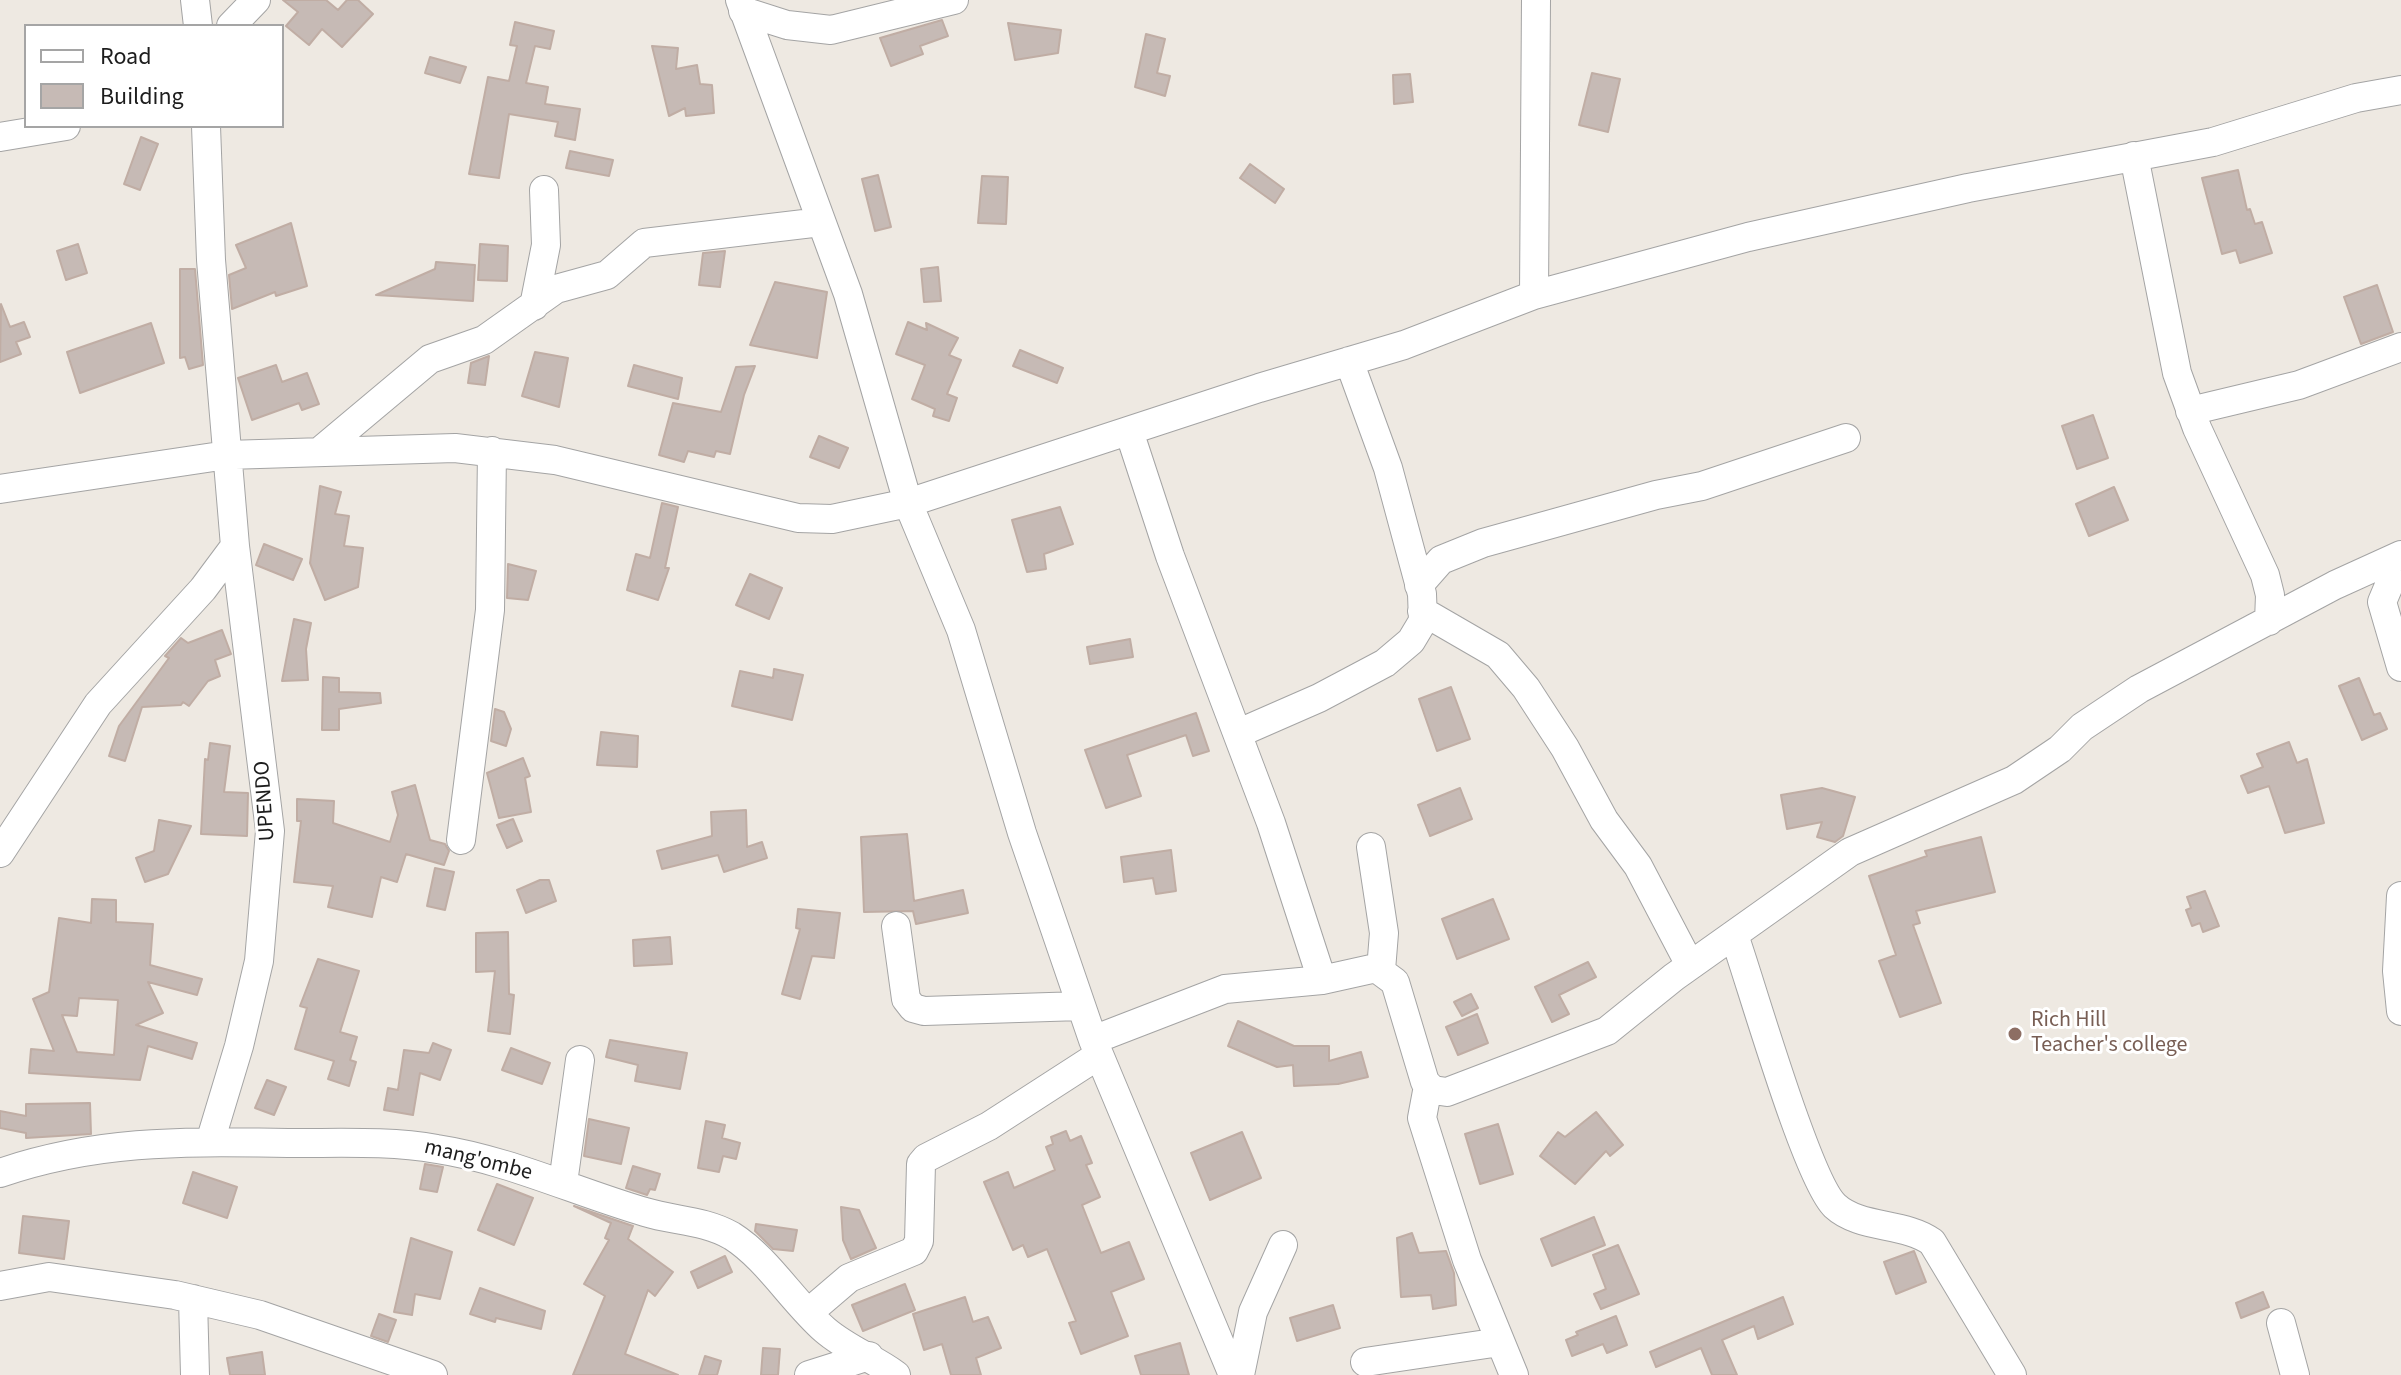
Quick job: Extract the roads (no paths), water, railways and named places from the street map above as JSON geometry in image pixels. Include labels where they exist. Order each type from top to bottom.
[{"type":"street","points":[[195,0],[198,24]]},
{"type":"street","points":[[233,24],[256,0]]},
{"type":"street","points":[[741,5],[787,25],[831,30],[954,0]]},
{"type":"street","points":[[1534,295],[1536,0]]},
{"type":"street","points":[[741,5],[848,294],[908,503],[961,630],[1022,833],[1096,1048],[1233,1375]]},
{"type":"street","points":[[0,489],[227,455],[455,448],[555,460],[798,518],[832,519],[908,503],[1404,345],[1534,295],[1748,237],[1968,188],[2244,134],[2356,98],[2401,90]]},
{"type":"street","points":[[0,137],[54,128]]},
{"type":"street","name":"UPENDO","points":[[206,128],[211,260],[235,546],[270,831],[259,961],[239,1046],[210,1142]]},
{"type":"street","points":[[2134,156],[2173,353],[2190,411],[2265,575],[2270,595],[2269,621]]},
{"type":"street","points":[[534,306],[546,245],[544,190]]},
{"type":"street","points":[[319,452],[430,359],[477,344],[556,289],[612,272],[649,241],[743,234],[821,222]]},
{"type":"street","points":[[2190,411],[2299,385],[2401,347]]},
{"type":"street","points":[[1239,733],[1319,698],[1385,663],[1411,641],[1423,621],[1421,598],[1388,468],[1349,361]]},
{"type":"street","points":[[1129,431],[1170,556],[1239,733],[1322,980]]},
{"type":"street","points":[[1421,598],[1441,560],[1483,543],[1641,498],[1702,486],[1846,438]]},
{"type":"street","points":[[461,840],[490,610],[492,451]]},
{"type":"street","points":[[0,853],[98,704],[219,571],[235,546]]},
{"type":"street","points":[[1428,1086],[1447,1092],[1607,1031],[1690,965],[1850,852],[2014,780],[2060,749],[2082,727],[2113,705],[2269,621],[2401,556]]},
{"type":"street","points":[[2400,664],[2382,602],[2401,556]]},
{"type":"street","points":[[1421,598],[1498,655],[1526,688],[1565,748],[1604,820],[1638,866],[1690,965]]},
{"type":"street","points":[[1371,847],[1384,933],[1381,970]]},
{"type":"street","points":[[2401,896],[2397,971],[2401,1011]]},
{"type":"street","points":[[896,926],[906,999],[913,1008],[924,1011],[1081,1006]]},
{"type":"street","points":[[1734,935],[1804,1144],[1832,1202],[1854,1216],[1913,1232],[1932,1242],[2012,1375]]},
{"type":"street","points":[[808,1313],[849,1278],[914,1251],[919,1241],[921,1164],[926,1158],[989,1126],[1096,1048],[1225,989],[1322,980],[1381,970]]},
{"type":"street","points":[[1381,970],[1395,982],[1428,1086],[1422,1118],[1467,1260],[1514,1375]]},
{"type":"street","points":[[563,1183],[580,1060]]},
{"type":"street","name":"mang'ombe","points":[[0,1173],[80,1150],[210,1142],[396,1144],[439,1149],[563,1183],[644,1212],[709,1225],[732,1236],[755,1254],[836,1339],[869,1356],[896,1375]]},
{"type":"street","points":[[1240,1375],[1253,1312],[1283,1245]]},
{"type":"street","points":[[2,1287],[49,1277],[193,1299],[260,1315],[433,1375]]},
{"type":"street","points":[[193,1299],[195,1375]]},
{"type":"street","points":[[2281,1323],[2295,1375]]},
{"type":"street","points":[[1365,1362],[1500,1342]]},
{"type":"street","points":[[809,1375],[869,1356]]},
{"type":"place","name":"Rich Hill Teacher's college","points":[[2015,1034]]}]
